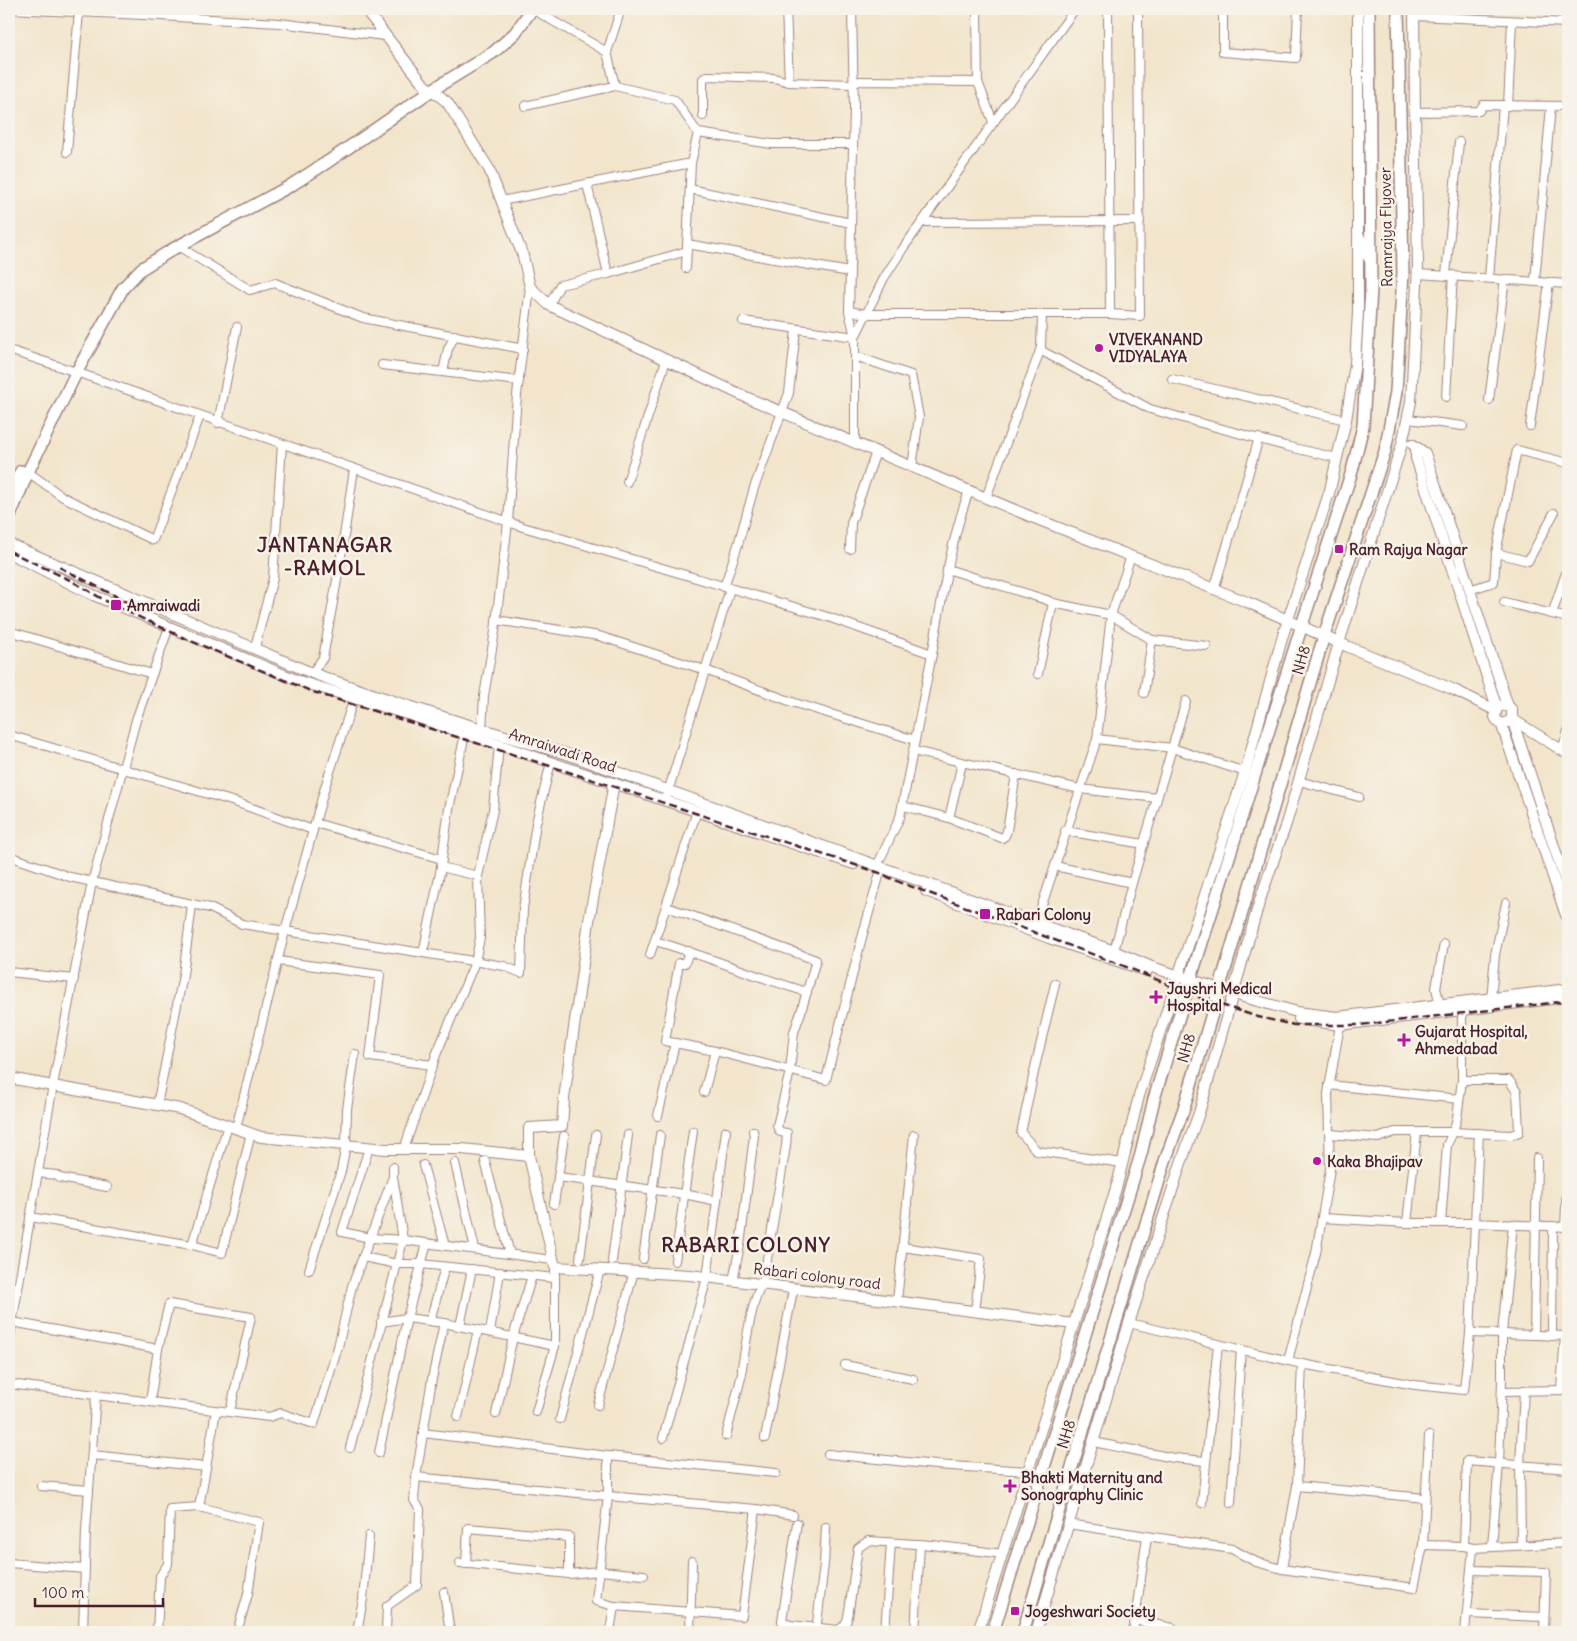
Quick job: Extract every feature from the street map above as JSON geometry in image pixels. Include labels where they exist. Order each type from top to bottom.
[{"type":"main road","points":[[9,496],[118,284],[136,264],[169,243],[286,180],[429,88],[490,46],[510,28],[524,9]]},
{"type":"main road","points":[[9,518],[73,371],[123,288],[141,269],[178,246],[290,186],[329,161],[429,88],[494,52],[515,33],[532,9]]},
{"type":"main road","name":"Ramrajya Flyover","points":[[1302,625],[1352,471],[1363,426],[1367,378],[1370,262],[1369,9]]},
{"type":"main road","name":"Ramrajya Flyover","points":[[1386,443],[1396,392],[1404,273],[1398,9]]},
{"type":"main road","points":[[1359,236],[1370,262]]},
{"type":"main road","name":"NH8","points":[[1023,1632],[1153,1198],[1184,1108],[1324,636],[1386,443]]},
{"type":"main road","name":"NH8","points":[[992,1632],[1141,1154],[1154,1099],[1189,983],[1302,625]]},
{"type":"street","points":[[9,9],[279,23],[386,36]]},
{"type":"street","points":[[364,9],[429,88],[447,102],[489,169],[523,256],[530,287],[519,381],[508,522],[496,620],[484,696],[482,730]]},
{"type":"street","points":[[532,9],[607,52]]},
{"type":"street","points":[[614,86],[607,52],[621,9]]},
{"type":"street","points":[[786,9],[789,82]]},
{"type":"street","points":[[852,9],[853,144],[849,311],[855,337],[855,443]]},
{"type":"street","points":[[977,9],[978,82],[993,122]]},
{"type":"street","points":[[855,337],[868,314],[884,278],[1075,9]]},
{"type":"street","points":[[1108,9],[1110,314]]},
{"type":"street","points":[[849,311],[868,314],[1110,314],[1140,316],[1138,9]]},
{"type":"street","points":[[1223,9],[1223,52],[1296,58],[1298,9]]},
{"type":"street","points":[[978,1632],[1124,1163],[1139,1096],[1245,772],[1288,620],[1330,490],[1346,420],[1356,351],[1359,236],[1358,9]]},
{"type":"street","points":[[67,152],[79,12]]},
{"type":"street","points":[[1036,1632],[1129,1323],[1199,1112],[1259,903],[1286,824],[1408,418],[1415,347],[1418,274],[1414,112],[1414,13],[1512,21],[1568,23]]},
{"type":"street","points":[[1489,278],[1506,106],[1512,21]]},
{"type":"street","points":[[703,116],[704,77],[774,78],[789,82],[853,84],[859,81],[978,82]]},
{"type":"street","points":[[525,106],[614,86],[674,100],[698,133],[772,144],[853,144]]},
{"type":"street","points":[[1414,112],[1479,111],[1483,105],[1568,106]]},
{"type":"street","points":[[1535,281],[1551,106]]},
{"type":"street","points":[[686,268],[691,163],[698,133]]},
{"type":"street","points":[[1446,398],[1450,275],[1459,142]]},
{"type":"street","points":[[501,201],[691,163]]},
{"type":"street","points":[[587,184],[608,274]]},
{"type":"street","points":[[690,190],[851,224]]},
{"type":"street","points":[[922,222],[1140,221]]},
{"type":"street","points":[[178,246],[250,290],[275,283],[364,318],[523,349]]},
{"type":"street","points":[[549,305],[560,285],[608,274],[687,248],[850,272]]},
{"type":"street","points":[[1418,274],[1568,284]]},
{"type":"street","points":[[1489,400],[1505,279]]},
{"type":"street","points":[[1530,426],[1549,282]]},
{"type":"street","points":[[530,287],[549,305],[782,413],[986,498],[1302,625],[1339,643],[1496,709]]},
{"type":"street","points":[[986,498],[1040,350],[1042,314]]},
{"type":"street","points":[[743,321],[855,337]]},
{"type":"street","points":[[218,423],[237,327]]},
{"type":"street","points":[[665,800],[705,670],[754,488],[789,393],[796,330]]},
{"type":"street","points":[[443,372],[448,349],[455,335]]},
{"type":"street","points":[[9,350],[508,522],[828,617],[932,654]]},
{"type":"street","points":[[1040,350],[1150,409],[1337,458]]},
{"type":"street","points":[[855,356],[910,375],[920,417],[912,467]]},
{"type":"street","points":[[627,482],[666,360]]},
{"type":"street","points":[[382,365],[519,381]]},
{"type":"street","points":[[1172,379],[1346,420]]},
{"type":"street","points":[[28,472],[63,496],[153,540],[200,416]]},
{"type":"street","points":[[1408,418],[1463,426]]},
{"type":"street","points":[[1214,590],[1259,438]]},
{"type":"street","points":[[1386,443],[1403,438],[1425,453],[1508,706],[1512,710],[1512,719],[1568,889]]},
{"type":"street","points":[[255,648],[273,578],[282,444]]},
{"type":"street","points":[[1416,446],[1416,458],[1496,709],[1495,717],[1501,723],[1568,921]]},
{"type":"street","points":[[1469,590],[1494,582],[1496,554],[1517,450],[1568,463]]},
{"type":"street","points":[[850,549],[852,523],[876,452]]},
{"type":"street","points":[[312,673],[323,658],[354,469]]},
{"type":"street","points":[[689,951],[686,963],[678,963],[665,1041],[715,1051],[826,1080],[879,870],[903,806],[947,569],[960,514],[969,491]]},
{"type":"street","points":[[1496,554],[1528,561],[1554,513]]},
{"type":"street","points":[[9,544],[312,673],[482,730],[570,755],[668,789],[879,870],[1036,923],[1177,979],[1296,1019],[1340,1024],[1568,997]]},
{"type":"street","name":"Amraiwadi Road","points":[[9,553],[93,594],[295,680],[879,870],[1049,938],[1114,955]]},
{"type":"street","points":[[1036,923],[1097,739],[1111,615],[1131,556]]},
{"type":"street","points":[[1552,614],[1568,568]]},
{"type":"street","points":[[947,569],[1047,600],[1053,604],[1111,615],[1152,640],[1207,646]]},
{"type":"street","points":[[1504,602],[1568,618]]},
{"type":"street","points":[[1038,674],[1053,604]]},
{"type":"street","points":[[496,620],[599,636],[705,670],[795,703],[915,740]]},
{"type":"street","points":[[9,1341],[53,1085],[92,882],[136,720],[169,627]]},
{"type":"street","points":[[9,631],[152,674]]},
{"type":"street","points":[[1144,693],[1152,640]]},
{"type":"street","points":[[192,1245],[232,1127],[314,826],[354,698]]},
{"type":"street","points":[[1114,955],[1132,884],[1186,701]]},
{"type":"street","points":[[1496,709],[1502,705],[1508,706]]},
{"type":"street","points":[[1501,723],[1507,723],[1512,719]]},
{"type":"street","points":[[1512,719],[1565,752],[1568,731]]},
{"type":"street","points":[[422,953],[442,863],[450,809],[465,734]]},
{"type":"street","points":[[9,735],[442,863],[478,876]]},
{"type":"street","points":[[1097,739],[1172,748],[1245,772]]},
{"type":"street","points":[[404,1149],[433,1065],[476,962],[480,938],[478,876],[493,810],[499,745]]},
{"type":"street","points":[[913,751],[1080,789],[1157,798]]},
{"type":"street","points":[[9,856],[70,877],[210,908],[242,924],[504,966],[521,972],[523,910],[527,880],[536,823],[551,762]]},
{"type":"street","points":[[949,818],[962,763]]},
{"type":"street","points":[[903,806],[949,818],[1002,838],[1005,836],[1016,774]]},
{"type":"street","points":[[1299,781],[1359,798]]},
{"type":"street","points":[[536,1412],[555,1346],[554,1268],[529,1156],[529,1128],[562,1126],[564,1099],[589,920],[614,783]]},
{"type":"street","points":[[650,955],[697,811]]},
{"type":"street","points":[[1065,831],[1144,844]]},
{"type":"street","points":[[1055,866],[1132,884]]},
{"type":"street","points":[[1491,998],[1495,955],[1506,902]]},
{"type":"street","points":[[157,1104],[183,975],[192,904]]},
{"type":"street","points":[[667,907],[816,960],[794,1032],[790,1071],[777,1126],[780,1132],[787,1133],[786,1146],[763,1283],[758,1289],[755,1301],[742,1374],[726,1436]]},
{"type":"street","points":[[655,941],[689,951],[768,981],[807,992]]},
{"type":"street","points":[[1440,1005],[1436,988],[1444,944]]},
{"type":"street","points":[[278,962],[380,975],[370,1057],[433,1065]]},
{"type":"street","points":[[9,972],[74,979]]},
{"type":"street","points":[[1055,984],[1021,1134],[1038,1151],[1124,1163]]},
{"type":"street","points":[[1233,997],[1297,1012],[1338,1017],[1568,989]]},
{"type":"street","points":[[1441,1223],[1446,1145],[1453,1132],[1462,1080],[1462,1010]]},
{"type":"street","points":[[1288,1361],[1316,1253],[1330,1169],[1328,1094],[1340,1024]]},
{"type":"street","points":[[658,1116],[675,1043]]},
{"type":"street","points":[[704,1092],[715,1051]]},
{"type":"street","points":[[309,1270],[341,1171],[346,1145],[347,1109],[355,1054]]},
{"type":"street","points":[[9,1078],[180,1109],[260,1137],[369,1148],[462,1149],[529,1156]]},
{"type":"street","points":[[1330,1134],[1378,1138],[1395,1132],[1511,1135],[1519,1132],[1517,1092],[1509,1080],[1462,1080]]},
{"type":"street","points":[[1329,1085],[1459,1099]]},
{"type":"street","points":[[733,1281],[740,1245],[754,1136],[753,1130]]},
{"type":"street","points":[[663,1438],[706,1278],[726,1131]]},
{"type":"street","points":[[675,1261],[693,1132]]},
{"type":"street","points":[[1407,1223],[1417,1132]]},
{"type":"street","points":[[30,1217],[192,1245],[222,1253],[251,1133]]},
{"type":"street","points":[[1129,1323],[1302,1364],[1415,1386],[1464,1390],[1470,1333],[1478,1133]]},
{"type":"street","points":[[580,1259],[596,1135]]},
{"type":"street","points":[[612,1261],[628,1135]]},
{"type":"street","points":[[643,1259],[660,1135]]},
{"type":"street","points":[[897,1301],[914,1135]]},
{"type":"street","points":[[554,1204],[564,1136]]},
{"type":"street","points":[[369,1148],[342,1232],[371,1238],[403,1240],[510,1254],[554,1268]]},
{"type":"street","points":[[1534,1335],[1537,1158]]},
{"type":"street","points":[[486,1161],[510,1254]]},
{"type":"street","points":[[454,1163],[476,1249]]},
{"type":"street","points":[[423,1165],[445,1246]]},
{"type":"street","points":[[1322,1218],[1407,1223],[1475,1223],[1567,1227],[1568,1165]]},
{"type":"street","points":[[350,1448],[403,1240],[393,1167]]},
{"type":"street","points":[[38,1173],[56,1175],[60,1178],[106,1187]]},
{"type":"street","points":[[9,1384],[269,1417],[281,1413],[314,1424],[338,1347],[352,1286],[393,1177]]},
{"type":"street","points":[[558,1177],[684,1194],[717,1201]]},
{"type":"street","points":[[1492,1546],[1502,1391],[1502,1333],[1513,1224]]},
{"type":"street","points":[[1552,1336],[1553,1226]]},
{"type":"street","points":[[379,1453],[407,1318],[427,1243]]},
{"type":"street","points":[[903,1247],[981,1259],[975,1312]]},
{"type":"street","points":[[364,1257],[397,1264],[445,1266],[532,1276],[554,1268]]},
{"type":"street","points":[[430,1321],[445,1266]]},
{"type":"street","name":"Rabari colony road","points":[[554,1268],[634,1271],[763,1283],[796,1289],[1074,1324]]},
{"type":"street","points":[[460,1326],[472,1269]]},
{"type":"street","points":[[560,1420],[600,1270]]},
{"type":"street","points":[[598,1405],[634,1271]]},
{"type":"street","points":[[490,1332],[500,1272]]},
{"type":"street","points":[[496,1414],[513,1337],[532,1276]]},
{"type":"street","points":[[764,1438],[792,1296],[796,1289]]},
{"type":"street","points":[[150,1402],[158,1350],[169,1304],[251,1317],[230,1412]]},
{"type":"street","points":[[381,1322],[407,1318],[430,1321],[555,1346]]},
{"type":"street","points":[[12,1322],[158,1350]]},
{"type":"street","points":[[386,1632],[387,1606],[417,1585],[420,1509],[414,1500],[416,1477],[432,1379],[444,1323]]},
{"type":"street","points":[[458,1418],[478,1330]]},
{"type":"street","points":[[1470,1333],[1566,1336],[1565,1390],[1502,1391]]},
{"type":"street","points":[[1202,1503],[1218,1344]]},
{"type":"street","points":[[1231,1503],[1241,1349]]},
{"type":"street","points":[[1282,1569],[1297,1486],[1302,1364]]},
{"type":"street","points":[[845,1365],[913,1378]]},
{"type":"street","points":[[1520,1544],[1520,1466],[1524,1390]]},
{"type":"street","points":[[83,1632],[89,1490],[96,1395]]},
{"type":"street","points":[[199,1507],[216,1411]]},
{"type":"street","points":[[423,1433],[608,1456],[776,1473]]},
{"type":"street","points":[[1068,1524],[1232,1550],[1256,1562],[1282,1569],[1414,1588],[1423,1545],[1424,1498],[1429,1436]]},
{"type":"street","points":[[1093,1442],[1174,1458],[1205,1461]]},
{"type":"street","points":[[828,1454],[936,1465],[1028,1471]]},
{"type":"street","points":[[92,1455],[206,1467]]},
{"type":"street","points":[[608,1456],[608,1496],[596,1601],[614,1606],[742,1616],[756,1508]]},
{"type":"street","points":[[1464,1546],[1467,1462],[1568,1470]]},
{"type":"street","points":[[416,1477],[756,1508],[792,1515]]},
{"type":"street","points":[[41,1486],[89,1490]]},
{"type":"street","points":[[1297,1486],[1424,1498]]},
{"type":"street","points":[[157,1632],[160,1576],[168,1564],[170,1509],[199,1507],[259,1522],[248,1594],[237,1632]]},
{"type":"street","points":[[797,1523],[782,1621],[789,1629],[838,1630],[846,1623],[858,1548],[868,1541],[920,1544],[1003,1554]]},
{"type":"street","points":[[816,1630],[824,1564],[826,1527]]},
{"type":"street","points":[[569,1574],[569,1537],[468,1528],[463,1563],[569,1574],[600,1571],[644,1576]]},
{"type":"street","points":[[357,1632],[363,1599],[369,1536]]},
{"type":"street","points":[[1133,1632],[1147,1537]]},
{"type":"street","points":[[1423,1545],[1474,1548],[1568,1542]]},
{"type":"street","points":[[885,1632],[891,1543]]},
{"type":"street","points":[[915,1632],[920,1544]]},
{"type":"street","points":[[1466,1632],[1474,1548]]},
{"type":"street","points":[[690,1632],[692,1561]]},
{"type":"street","points":[[9,1563],[85,1569]]},
{"type":"street","points":[[1471,1570],[1546,1572],[1544,1632]]},
{"type":"street","points":[[444,1592],[450,1632]]},
{"type":"street","points":[[610,1632],[614,1606]]},
{"type":"street","points":[[1467,1614],[1544,1617]]},
{"type":"street","points":[[1135,1620],[1173,1628]]},
{"type":"railway","points":[[9,551],[70,580],[113,605],[191,641],[313,692],[550,766],[880,873],[894,880],[1124,966],[1206,1000],[1258,1017],[1294,1025],[1360,1025],[1568,1001]]},
{"type":"railway","points":[[59,567],[139,608]]},
{"type":"place","name":"VIVEKANAND VIDYALAYA","points":[[1099,348]]},
{"type":"place","name":"Ram Rajya Nagar","points":[[1339,549]]},
{"type":"place","name":"Amraiwadi","points":[[116,605]]},
{"type":"place","name":"Rabari Colony","points":[[985,914]]},
{"type":"place","name":"Jayshri Medical Hospital","points":[[1156,997]]},
{"type":"place","name":"Gujarat Hospital, Ahmedabad","points":[[1404,1040]]},
{"type":"place","name":"Kaka Bhajipav","points":[[1317,1161]]},
{"type":"place","name":"Bhakti Maternity and Sonography Clinic","points":[[1010,1486]]},
{"type":"place","name":"Jogeshwari Society","points":[[1015,1611]]},
{"type":"district","name":"JANTANAGAR -RAMOL","points":[[325,556]]},
{"type":"district","name":"RABARI COLONY","points":[[746,1244]]}]
